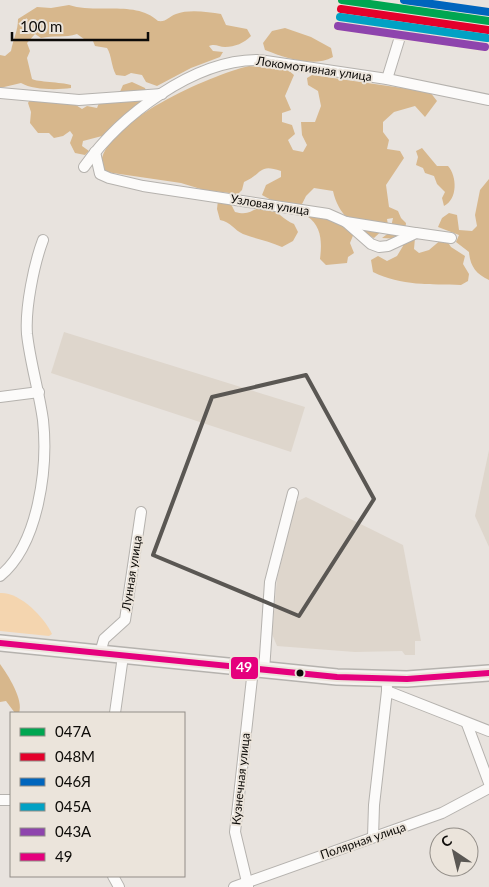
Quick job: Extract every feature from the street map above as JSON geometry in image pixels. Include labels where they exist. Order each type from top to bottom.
[{"type":"main road","points":[[2,643],[387,685],[489,673]]},
{"type":"street","points":[[387,79],[408,11],[414,0]]},
{"type":"street","name":"Локомотивная улица","points":[[84,167],[95,152],[121,125],[162,94],[195,75],[227,62],[259,60],[387,79],[489,100]]},
{"type":"street","points":[[0,93],[79,100],[162,94]]},
{"type":"street","name":"Узловая улица","points":[[95,152],[96,166],[100,174],[109,178],[143,186],[328,214],[346,222],[371,244],[379,247],[388,246],[416,233]]},
{"type":"street","points":[[346,222],[451,238]]},
{"type":"street","points":[[0,576],[8,569],[22,550],[37,510],[42,471],[43,423],[27,326],[35,262],[43,240]]},
{"type":"street","points":[[0,397],[39,392]]},
{"type":"street","name":"Кузнечная улица","points":[[248,884],[235,832],[270,582],[293,493]]},
{"type":"street","name":"Лунная улица","points":[[100,653],[104,639],[125,620],[141,512]]},
{"type":"street","points":[[116,712],[123,656]]},
{"type":"street","points":[[373,837],[374,805],[387,685],[467,724],[489,732]]},
{"type":"street","points":[[467,724],[489,783]]},
{"type":"street","name":"Полярная улица","points":[[234,887],[248,884],[442,813],[489,788]]},
{"type":"highlighted area","points":[[306,375],[374,499],[299,616],[153,555],[212,397]]},
{"type":"shaded area","points":[[69,5],[128,9],[149,15],[158,21],[187,12],[198,11],[221,14],[226,25],[247,29],[251,36],[242,43],[232,46],[209,46],[213,51],[223,52],[220,57],[191,68],[157,86],[146,82],[142,75],[131,73],[125,76],[116,75],[107,48],[95,46],[93,41],[84,39],[77,34],[41,38],[35,34],[27,43],[30,51],[27,58],[32,79],[71,85],[71,88],[45,89],[21,83],[0,88],[0,55],[5,56],[11,51],[18,19],[37,7],[51,8]]},
{"type":"shaded area","points":[[285,28],[311,37],[331,48],[333,57],[317,62],[308,62],[290,59],[265,50],[263,43],[272,31]]},
{"type":"shaded area","points":[[249,66],[288,70],[294,75],[285,96],[291,110],[282,113],[282,122],[292,125],[295,134],[288,140],[293,150],[303,152],[307,145],[302,135],[301,122],[315,122],[321,106],[318,91],[308,85],[307,78],[312,75],[430,92],[437,101],[425,117],[415,106],[394,112],[383,122],[383,132],[389,140],[387,149],[400,151],[404,158],[386,185],[389,207],[398,211],[406,223],[405,232],[415,238],[414,249],[419,253],[429,250],[442,239],[465,256],[463,264],[469,274],[468,281],[461,285],[405,282],[373,272],[371,260],[378,256],[387,261],[397,256],[403,246],[401,239],[382,238],[390,232],[393,218],[387,219],[388,225],[374,238],[348,219],[335,199],[333,191],[314,188],[306,196],[301,206],[273,201],[262,195],[266,185],[281,177],[281,171],[268,168],[261,170],[244,182],[242,190],[238,194],[204,190],[181,183],[106,172],[101,166],[106,149],[119,133],[138,117],[185,90],[210,79]]},
{"type":"shaded area","points":[[132,82],[145,88],[148,95],[102,136],[83,141],[82,146],[89,151],[85,155],[75,153],[70,143],[73,135],[70,131],[63,136],[54,138],[49,133],[38,133],[30,123],[31,112],[28,103],[31,98],[68,100],[82,109],[87,106],[97,108],[101,98],[119,94],[123,85]]},
{"type":"shaded area","points":[[422,148],[437,166],[448,166],[453,175],[454,193],[449,203],[444,206],[442,198],[445,192],[437,184],[434,176],[425,173],[423,168],[416,165],[418,157],[416,151]]},
{"type":"shaded area","points":[[489,179],[489,280],[477,272],[472,265],[469,252],[456,242],[459,235],[438,227],[442,218],[449,213],[457,215],[459,230],[472,231],[477,226],[475,215],[480,190]]},
{"type":"shaded area","points":[[218,200],[229,200],[235,212],[246,213],[259,208],[270,209],[294,224],[298,232],[293,241],[282,247],[243,234],[227,222],[220,220],[217,209]]},
{"type":"shaded area","points":[[309,214],[330,219],[354,233],[350,243],[354,253],[348,257],[347,263],[326,265],[320,259],[320,235],[316,225],[307,216]]},
{"type":"shaded area","points":[[64,332],[305,407],[291,452],[51,373]]},
{"type":"shaded area","points":[[489,450],[489,547],[475,516]]},
{"type":"shaded area","points":[[306,497],[403,545],[421,641],[415,641],[415,655],[405,655],[402,651],[355,652],[277,646],[272,634],[277,579],[296,502]]},
{"type":"shaded area","points":[[0,593],[15,597],[31,607],[52,634],[49,636],[0,631]]},
{"type":"shaded area","points":[[0,664],[17,695],[19,712],[14,712],[6,701],[0,702]]},
{"type":"transit line","name":"047А","points":[[342,0],[489,21]]},
{"type":"transit line","name":"046Я","points":[[404,0],[489,12]]},
{"type":"transit line","name":"048М","points":[[341,9],[488,30]]},
{"type":"transit line","name":"045А","points":[[340,17],[487,38]]},
{"type":"transit line","name":"043А","points":[[338,26],[485,47]]},
{"type":"transit line","name":"49","points":[[0,643],[337,677],[407,679],[489,673]]}]
